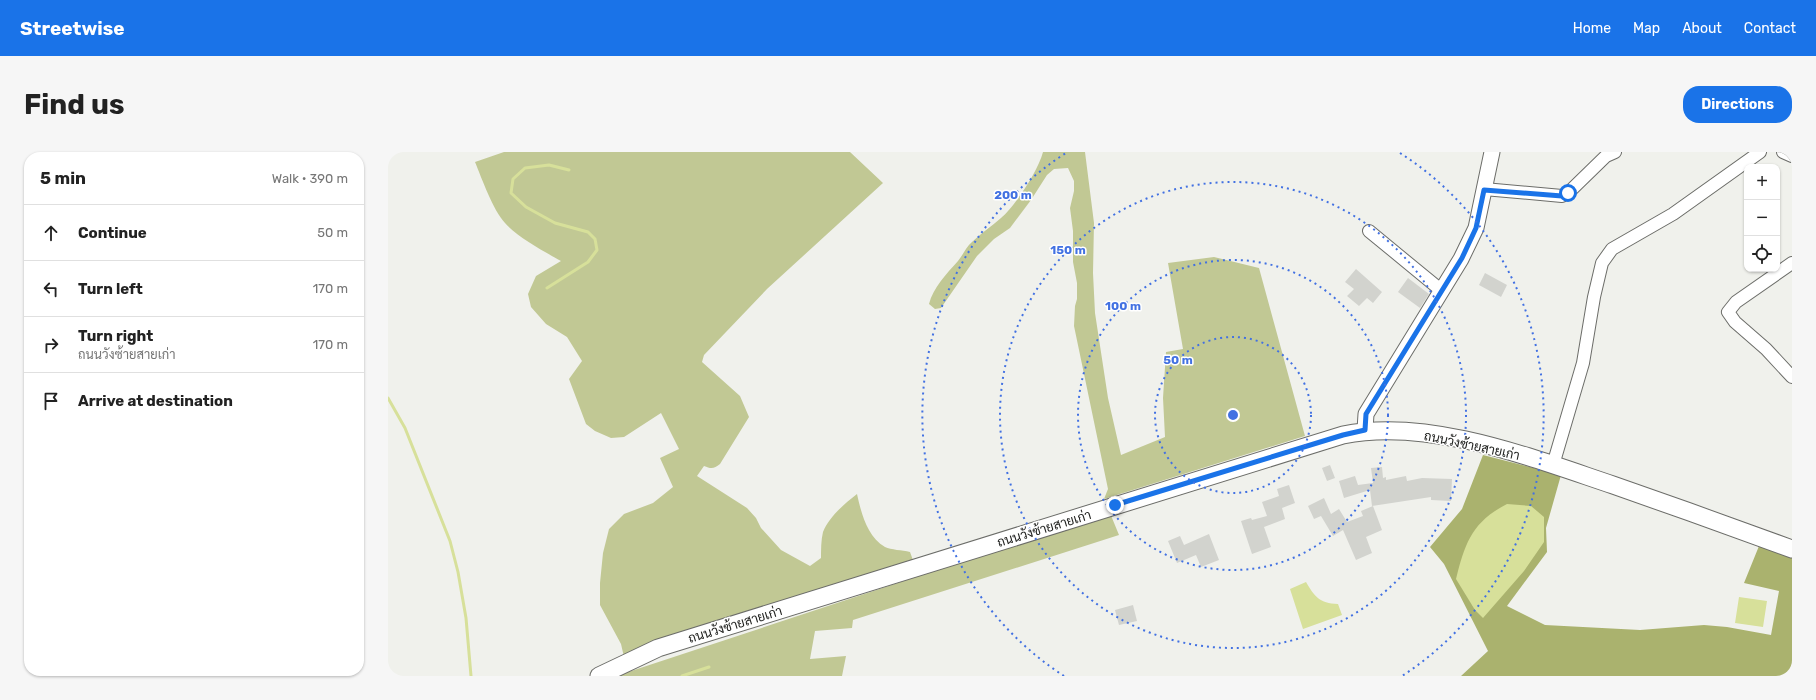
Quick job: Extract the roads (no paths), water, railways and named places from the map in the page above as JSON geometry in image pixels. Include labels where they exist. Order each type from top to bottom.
[{"type":"main road","name":"ถนนวังซ้ายสายเก่า","points":[[599,676],[658,648],[1328,440],[1365,430],[1406,431],[1450,437],[1501,449],[1553,465],[1792,549]]},
{"type":"street","points":[[1365,430],[1366,414],[1462,258],[1476,228],[1492,152]]},
{"type":"street","points":[[1484,190],[1562,196],[1568,193],[1606,156],[1615,152]]},
{"type":"street","points":[[1553,465],[1583,363],[1594,297],[1602,263],[1612,249],[1673,214],[1760,152]]},
{"type":"street","points":[[1783,152],[1792,156]]},
{"type":"street","points":[[1369,231],[1442,291]]},
{"type":"street","points":[[1792,263],[1736,302],[1728,312],[1734,322],[1766,349],[1792,377]]},
{"type":"waterway","points":[[547,288],[588,262],[597,250],[595,239],[588,232],[555,223],[526,207],[511,193],[513,179],[525,168],[549,165],[569,170]]},
{"type":"waterway","points":[[388,398],[405,428],[450,541],[458,572],[466,618],[471,676]]},
{"type":"waterway","points":[[682,676],[709,667]]}]
